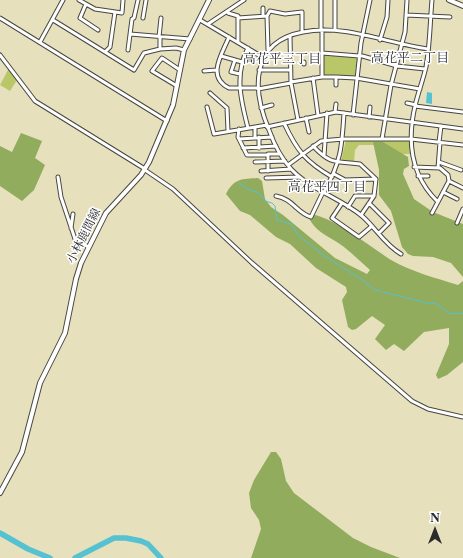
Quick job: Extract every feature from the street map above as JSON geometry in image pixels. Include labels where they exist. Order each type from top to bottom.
[{"type":"main road","name":"小林鹿間線","points":[[0,493],[22,452],[40,383],[65,333],[77,274],[88,247],[106,213],[145,170],[167,121],[177,86],[184,50],[209,0]]},
{"type":"main road","points":[[449,0],[463,6]]},
{"type":"street","points":[[40,42],[63,0]]},
{"type":"street","points":[[79,0],[95,10],[122,13],[123,0]]},
{"type":"street","points":[[128,50],[132,19],[136,14],[138,0]]},
{"type":"street","points":[[143,18],[146,0]]},
{"type":"street","points":[[208,24],[244,0]]},
{"type":"street","points":[[321,0],[322,77]]},
{"type":"street","points":[[335,0],[335,30]]},
{"type":"street","points":[[353,114],[359,56],[370,0]]},
{"type":"street","points":[[380,40],[386,17],[388,0]]},
{"type":"street","points":[[382,139],[391,84],[402,45],[407,0]]},
{"type":"street","points":[[432,0],[425,69],[415,105],[411,139],[414,167],[424,188],[438,202]]},
{"type":"street","points":[[86,4],[80,18],[98,30]]},
{"type":"street","points":[[263,8],[263,16]]},
{"type":"street","points":[[268,50],[267,16],[271,11],[285,14],[302,12],[302,32]]},
{"type":"street","points":[[105,52],[110,47],[114,12]]},
{"type":"street","points":[[228,13],[238,16],[238,18],[267,16]]},
{"type":"street","points":[[406,15],[450,17]]},
{"type":"street","points":[[0,18],[167,121]]},
{"type":"street","points":[[160,49],[159,37],[161,18]]},
{"type":"street","points":[[238,18],[238,42]]},
{"type":"street","points":[[53,20],[134,70],[144,53],[160,49],[176,48],[184,50]]},
{"type":"street","points":[[200,20],[264,58]]},
{"type":"street","points":[[401,254],[361,215],[300,177],[291,169],[276,146],[261,108],[258,88],[259,70],[268,50],[279,41],[302,32],[335,30],[363,35],[402,45],[428,49]]},
{"type":"street","points":[[130,34],[190,39]]},
{"type":"street","points":[[290,36],[291,83],[298,120]]},
{"type":"street","points":[[229,37],[216,70],[218,78],[225,86],[229,88],[258,88],[322,77],[356,78],[420,88]]},
{"type":"street","points":[[248,48],[242,62],[240,74],[240,89],[248,128]]},
{"type":"street","points":[[322,53],[359,56],[396,66],[425,69]]},
{"type":"street","points":[[0,55],[35,101],[173,189],[252,263],[412,401],[428,409],[463,417]]},
{"type":"street","points":[[221,56],[242,62]]},
{"type":"street","points":[[177,86],[152,71],[162,58],[180,70]]},
{"type":"street","points":[[234,60],[232,72],[240,74]]},
{"type":"street","points":[[204,71],[216,70]]},
{"type":"street","points":[[259,70],[290,70]]},
{"type":"street","points":[[336,77],[336,84]]},
{"type":"street","points":[[313,78],[318,115]]},
{"type":"street","points":[[210,93],[227,108],[228,131]]},
{"type":"street","points":[[407,103],[463,112]]},
{"type":"street","points":[[335,112],[336,104]]},
{"type":"street","points":[[261,108],[272,105]]},
{"type":"street","points":[[208,107],[214,134],[284,123],[335,112],[463,129]]},
{"type":"street","points":[[369,116],[370,107]]},
{"type":"street","points":[[324,156],[328,113]]},
{"type":"street","points":[[276,196],[290,201],[310,217],[339,163],[343,139],[344,113]]},
{"type":"street","points":[[306,118],[309,132]]},
{"type":"street","points":[[284,123],[293,142],[302,155],[311,164],[344,180],[376,179]]},
{"type":"street","points":[[438,168],[441,126]]},
{"type":"street","points":[[253,148],[255,127]]},
{"type":"street","points":[[239,129],[239,139],[247,155],[280,154]]},
{"type":"street","points":[[259,137],[261,155]]},
{"type":"street","points":[[239,139],[272,137]]},
{"type":"street","points":[[288,165],[313,146],[326,139],[411,139],[463,145]]},
{"type":"street","points":[[243,148],[276,146]]},
{"type":"street","points":[[313,146],[324,156],[339,163],[360,164],[376,179]]},
{"type":"street","points":[[268,155],[268,171]]},
{"type":"street","points":[[255,162],[285,161]]},
{"type":"street","points":[[438,162],[461,170]]},
{"type":"street","points":[[414,167],[438,168],[447,173],[449,181],[432,213]]},
{"type":"street","points":[[261,171],[291,169]]},
{"type":"street","points":[[278,171],[278,178]]},
{"type":"street","points":[[418,176],[428,176]]},
{"type":"street","points":[[58,177],[61,197],[76,242],[80,241],[88,247]]},
{"type":"street","points":[[266,178],[300,177]]},
{"type":"street","points":[[361,215],[374,196],[376,179]]},
{"type":"street","points":[[449,181],[463,188]]},
{"type":"street","points":[[443,192],[457,199]]},
{"type":"street","points":[[348,207],[355,196],[374,196]]},
{"type":"street","points":[[342,203],[332,218],[359,237],[372,226]]},
{"type":"street","points":[[369,203],[389,223],[379,233]]},
{"type":"street","points":[[457,223],[462,215],[463,209]]},
{"type":"street","points":[[71,228],[73,214]]},
{"type":"green space","points":[[323,54],[358,56],[355,76],[324,75]]},
{"type":"green space","points":[[9,68],[17,80],[10,91],[0,85]]},
{"type":"green space","points":[[21,133],[42,141],[35,158],[45,165],[34,190],[22,201],[0,186],[0,146],[12,152]]},
{"type":"green space","points":[[346,140],[409,140],[411,154],[396,154],[388,145],[359,145],[355,150],[354,162],[341,161]]},
{"type":"green space","points":[[373,142],[383,142],[408,157],[409,166],[404,169],[403,174],[414,199],[433,212],[463,224],[463,277],[451,263],[433,257],[413,256],[408,254],[402,247],[391,211],[379,195],[379,170]]},
{"type":"green space","points":[[258,178],[262,181],[265,199],[271,207],[283,215],[335,258],[367,274],[370,270],[339,243],[318,230],[310,220],[308,214],[317,215],[339,225],[391,260],[407,268],[458,285],[463,281],[463,362],[447,375],[438,379],[436,375],[449,344],[449,328],[424,332],[404,351],[394,344],[386,350],[375,339],[385,325],[372,316],[356,329],[352,330],[348,327],[342,300],[347,292],[346,287],[316,268],[290,244],[276,237],[250,215],[240,211],[226,194],[232,185],[239,180]]},
{"type":"green space","points":[[271,452],[276,452],[281,459],[286,481],[294,493],[353,538],[371,547],[400,558],[251,558],[261,529],[259,520],[251,508],[249,493],[254,480]]},
{"type":"water","points":[[427,92],[432,93],[432,104],[426,103]]},
{"type":"waterway","points":[[239,183],[248,189],[259,193],[265,201],[272,203],[275,206],[277,220],[291,224],[298,235],[323,255],[361,279],[375,290],[427,303],[435,303],[451,314],[463,313]]},
{"type":"waterway","points":[[0,533],[28,549],[50,558]]},
{"type":"waterway","points":[[75,558],[114,538],[126,538],[141,541],[148,544],[161,558]]},
{"type":"district","name":"高花平二丁目","points":[[410,58]]},
{"type":"district","name":"高花平三丁目","points":[[282,59]]},
{"type":"district","name":"高花平四丁目","points":[[327,187]]}]
